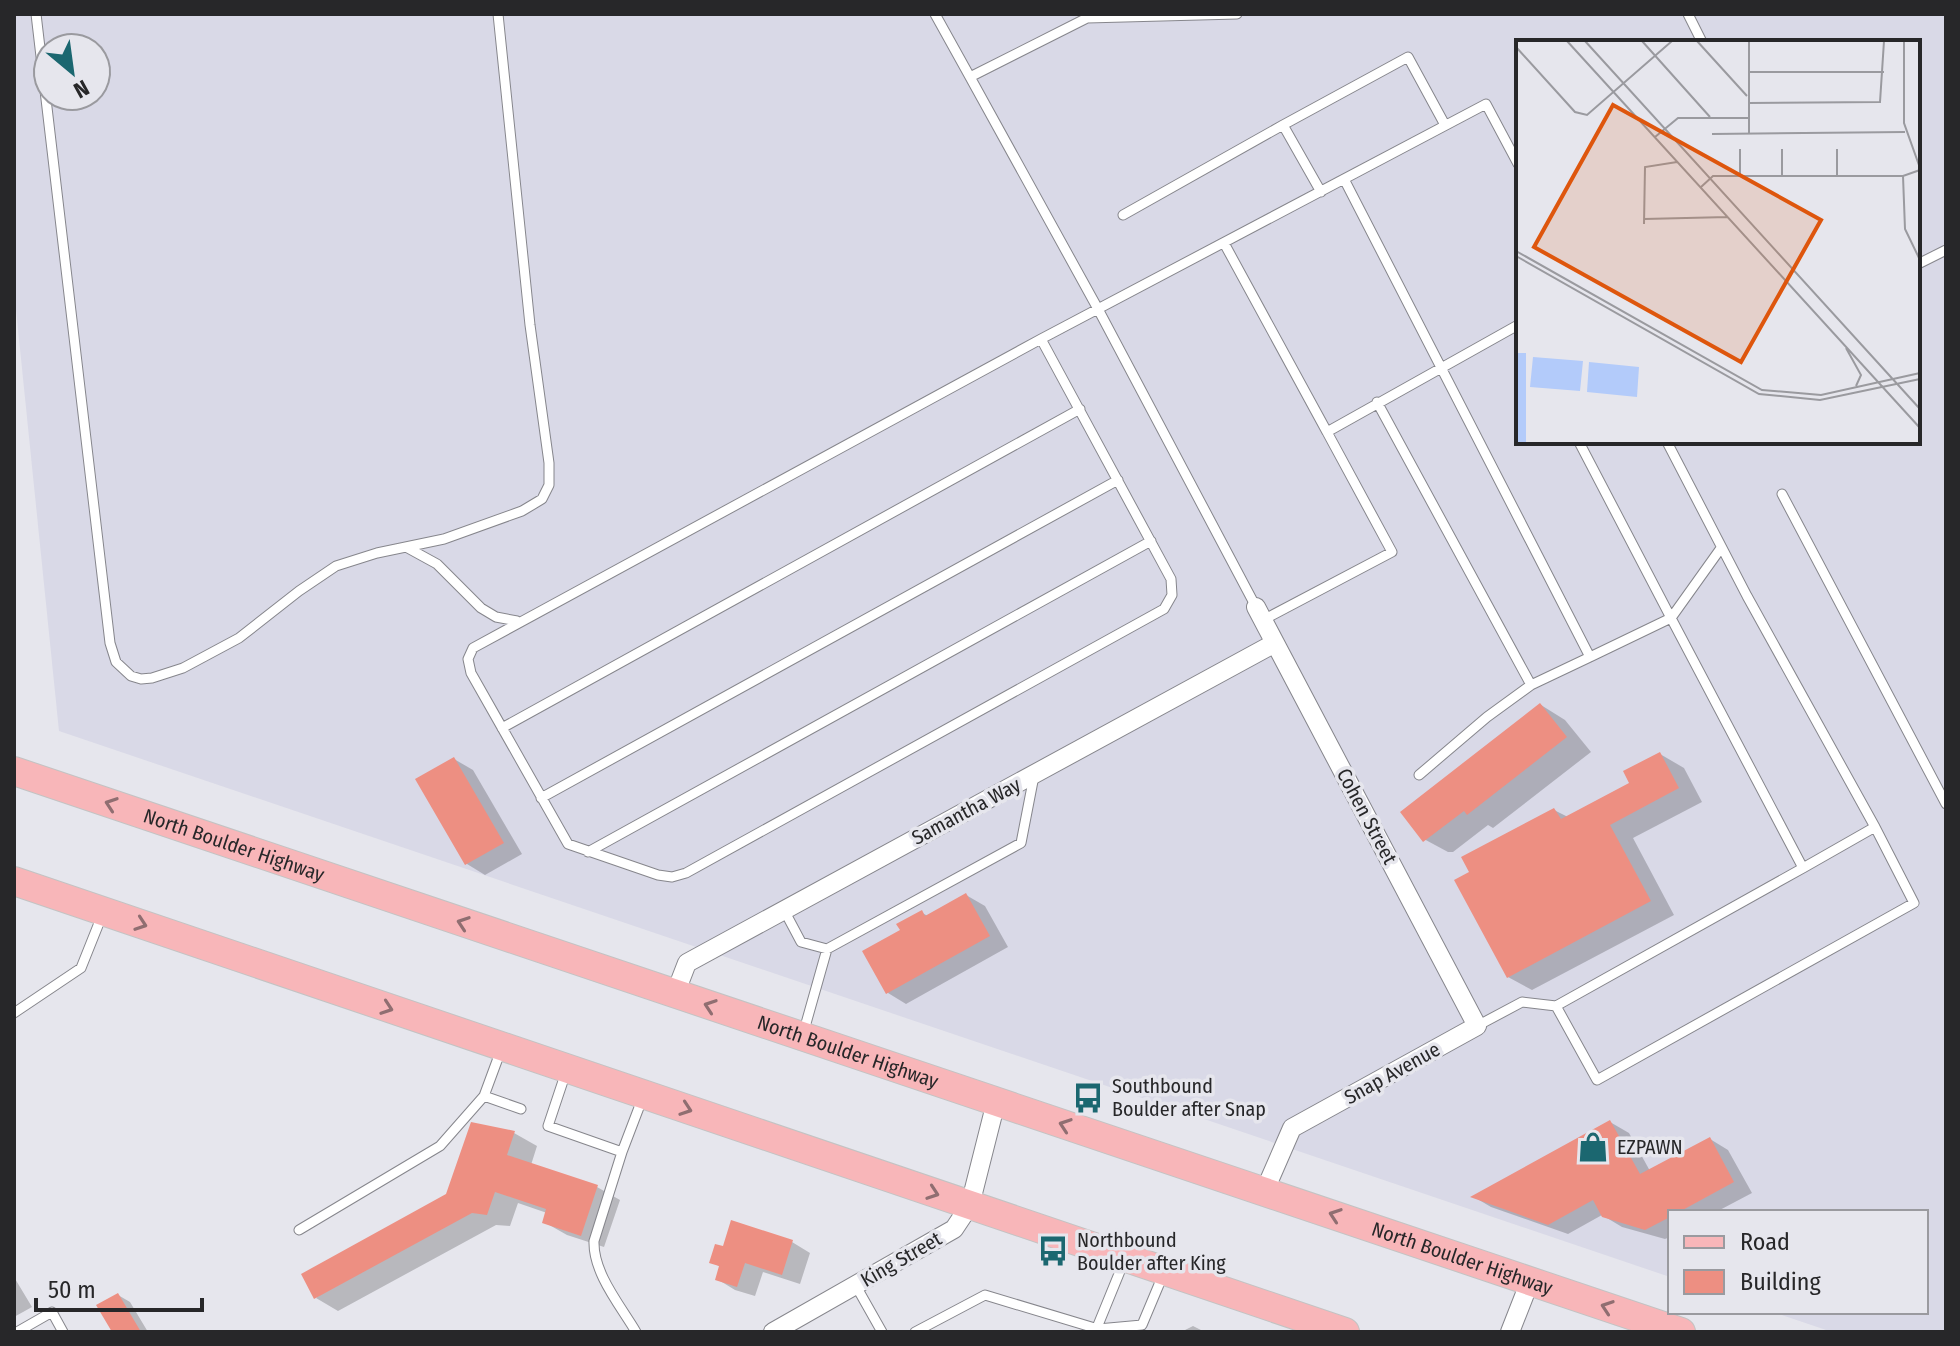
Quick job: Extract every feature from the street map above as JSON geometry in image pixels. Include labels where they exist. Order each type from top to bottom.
[{"type":"main road","name":"North Boulder Highway","points":[[14,771],[1681,1332]]},
{"type":"main road","points":[[14,881],[1336,1331]]},
{"type":"street","name":"Cohen Street","points":[[1260,614],[1477,1026]]},
{"type":"street","name":"Samantha Way","points":[[675,994],[687,963],[1275,643]]},
{"type":"street","name":"Snap Avenue","points":[[1265,1190],[1292,1128],[1477,1026]]},
{"type":"street","name":"King Street","points":[[773,1332],[954,1229],[970,1205],[996,1102]]},
{"type":"street","points":[[1510,1332],[1530,1281]]},
{"type":"lane","points":[[36,14],[110,643],[116,662],[123,671],[141,679],[183,668],[239,638],[336,566],[444,539],[522,511],[542,499],[549,485],[549,463],[530,325],[498,14]]},
{"type":"lane","points":[[935,14],[1098,309],[1260,614],[1392,552],[1224,243]]},
{"type":"lane","points":[[970,77],[1087,18],[1237,14]]},
{"type":"lane","points":[[1688,14],[1701,40]]},
{"type":"lane","points":[[1123,215],[1408,57],[1445,125]]},
{"type":"lane","points":[[1041,339],[1171,579],[1172,595],[1164,609],[686,873],[672,877],[658,875],[568,844],[471,673],[468,659],[473,648],[517,621],[1041,339],[1486,104],[1516,160]]},
{"type":"lane","points":[[1283,125],[1321,192]]},
{"type":"lane","points":[[1344,179],[1590,657]]},
{"type":"lane","points":[[1920,263],[1946,250]]},
{"type":"lane","points":[[1327,432],[1516,326]]},
{"type":"lane","points":[[1377,402],[1531,685]]},
{"type":"lane","points":[[502,728],[1080,409]]},
{"type":"lane","points":[[1580,444],[1803,868]]},
{"type":"lane","points":[[1668,444],[1721,548],[1875,827],[1914,903],[1597,1080],[1556,1006],[1875,827]]},
{"type":"lane","points":[[541,798],[1118,480]]},
{"type":"lane","points":[[1782,494],[1946,804]]},
{"type":"lane","points":[[588,852],[1151,541]]},
{"type":"lane","points":[[405,547],[437,564],[481,608],[496,617],[517,621]]},
{"type":"lane","points":[[1419,775],[1487,717],[1531,685],[1671,618],[1721,548]]},
{"type":"lane","points":[[784,910],[801,942],[827,949],[1021,843],[1035,774]]},
{"type":"lane","points":[[14,1013],[81,968],[103,912]]},
{"type":"lane","points":[[802,1037],[827,949]]},
{"type":"lane","name":"Snap Avenue","points":[[1477,1026],[1522,1002],[1556,1006]]},
{"type":"lane","points":[[299,1230],[440,1146],[484,1096],[502,1047]]},
{"type":"lane","points":[[567,1069],[548,1126],[622,1152]]},
{"type":"lane","points":[[636,1332],[601,1273],[593,1252],[622,1152],[644,1095]]},
{"type":"lane","points":[[484,1096],[521,1109]]},
{"type":"lane","points":[[1096,1330],[1125,1258]]},
{"type":"lane","points":[[915,1332],[985,1295],[1096,1330],[1142,1325],[1165,1271]]},
{"type":"lane","points":[[856,1286],[882,1332]]},
{"type":"lane","points":[[17,1332],[52,1312],[63,1332]]},
{"type":"shaded area","points":[[14,14],[1946,14],[1946,1332],[1832,1332],[1779,1314],[1928,1314],[1928,1210],[1668,1210],[1668,1276],[59,731],[14,290]]},
{"type":"building","points":[[1540,703],[1567,737],[1467,815],[1464,811],[1423,842],[1400,812]]},
{"type":"building","points":[[1660,752],[1679,788],[1610,825],[1651,901],[1507,978],[1454,880],[1469,872],[1461,857],[1554,808],[1561,819],[1629,783],[1623,771]]},
{"type":"building","points":[[454,757],[504,843],[465,865],[415,779]]},
{"type":"building","points":[[966,893],[990,936],[886,994],[862,951],[900,930],[896,924],[922,910],[925,916]]},
{"type":"building","points":[[1610,1120],[1640,1174],[1710,1137],[1734,1182],[1683,1210],[1668,1210],[1668,1218],[1645,1230],[1602,1217],[1593,1200],[1548,1225],[1470,1197]]},
{"type":"building","points":[[471,1122],[515,1131],[507,1155],[598,1185],[581,1236],[542,1223],[546,1209],[495,1192],[487,1215],[472,1213],[314,1299],[301,1274],[446,1194]]},
{"type":"building","points":[[731,1220],[793,1240],[782,1275],[745,1263],[737,1287],[715,1280],[719,1266],[709,1263],[715,1244],[723,1246]]},
{"type":"building","points":[[118,1293],[141,1332],[112,1332],[96,1305]]},
{"type":"place","name":"Southbound Boulder after Snap","points":[[1088,1098]]},
{"type":"place","name":"EZPAWN","points":[[1593,1147]]},
{"type":"place","name":"Northbound Boulder after King","points":[[1053,1251]]}]
